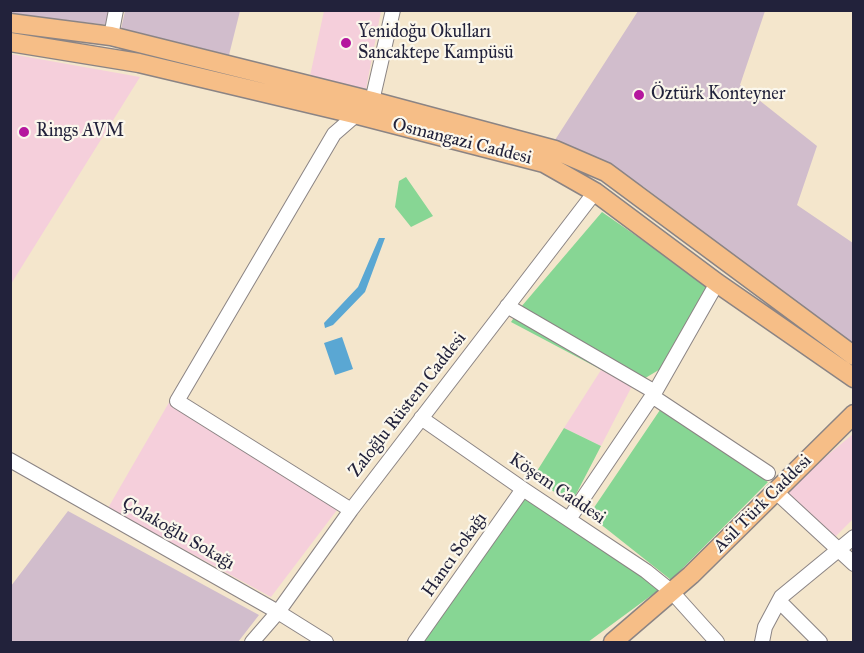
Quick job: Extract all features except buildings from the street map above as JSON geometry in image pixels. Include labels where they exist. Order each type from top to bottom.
[{"type":"main road","name":"Osmangazi Caddesi","points":[[10,22],[111,36],[372,100],[555,150],[606,172],[854,356]]},
{"type":"main road","name":"Osmangazi Caddesi","points":[[10,42],[139,63],[358,115],[543,163],[595,192],[717,283],[854,378]]},
{"type":"main road","name":"Asil Türk Caddesi","points":[[613,642],[672,592],[854,414]]},
{"type":"main road","name":"Asil Türk Caddesi","points":[[629,642],[672,592]]},
{"type":"street","points":[[111,36],[117,10]]},
{"type":"street","points":[[351,510],[177,401],[334,134],[358,115],[372,100],[393,10]]},
{"type":"street","name":"Zaloğlu Rüstem Caddesi","points":[[252,642],[278,612],[351,510],[595,192]]},
{"type":"street","points":[[569,519],[653,394],[717,283]]},
{"type":"street","points":[[507,306],[653,394],[768,473]]},
{"type":"street","name":"Köşem Caddesi","points":[[421,418],[646,571],[672,592],[717,642]]},
{"type":"street","name":"Çolakoğlu Sokağı","points":[[10,460],[278,612],[326,642]]},
{"type":"street","name":"Hancı Sokağı","points":[[416,642],[523,489]]},
{"type":"street","points":[[775,491],[854,564]]},
{"type":"street","points":[[762,642],[765,627],[779,601],[834,546],[854,537]]},
{"type":"street","points":[[779,601],[820,642]]},
{"type":"shaded area","points":[[12,10],[112,11],[109,25],[11,14]]},
{"type":"shaded area","points":[[125,10],[240,11],[229,55],[121,29]]},
{"type":"shaded area","name":"Yenidoğu Okulları Sancaktepe Kampüsü","points":[[324,11],[381,11],[366,89],[310,76]]},
{"type":"shaded area","points":[[638,11],[765,11],[740,85],[817,146],[797,205],[853,243],[853,346],[644,187],[555,140]]},
{"type":"shaded area","points":[[10,54],[140,77],[11,284]]},
{"type":"shaded area","points":[[601,370],[632,386],[601,446],[564,428]]},
{"type":"shaded area","points":[[171,399],[340,506],[271,597],[108,508]]},
{"type":"shaded area","points":[[853,434],[853,519],[833,539],[781,494]]},
{"type":"shaded area","points":[[68,511],[259,615],[238,642],[11,642],[11,586]]},
{"type":"green space","points":[[406,177],[433,216],[411,227],[395,207],[399,181]]},
{"type":"green space","points":[[602,212],[710,287],[662,368],[632,386],[511,322],[521,307]]},
{"type":"green space","points":[[662,407],[768,482],[671,580],[589,515]]},
{"type":"green space","points":[[564,428],[601,446],[572,502],[532,479]]},
{"type":"green space","points":[[526,497],[660,589],[588,642],[422,642]]},
{"type":"water","points":[[379,238],[385,238],[365,292],[333,325],[325,328],[324,323],[358,287]]},
{"type":"water","points":[[342,337],[353,369],[335,375],[324,343]]},
{"type":"place","name":"Yenidoğu Okulları Sancaktepe Kampüsü","points":[[346,43]]},
{"type":"place","name":"Öztürk Konteyner","points":[[639,95]]},
{"type":"place","name":"Rings AVM","points":[[24,132]]}]
